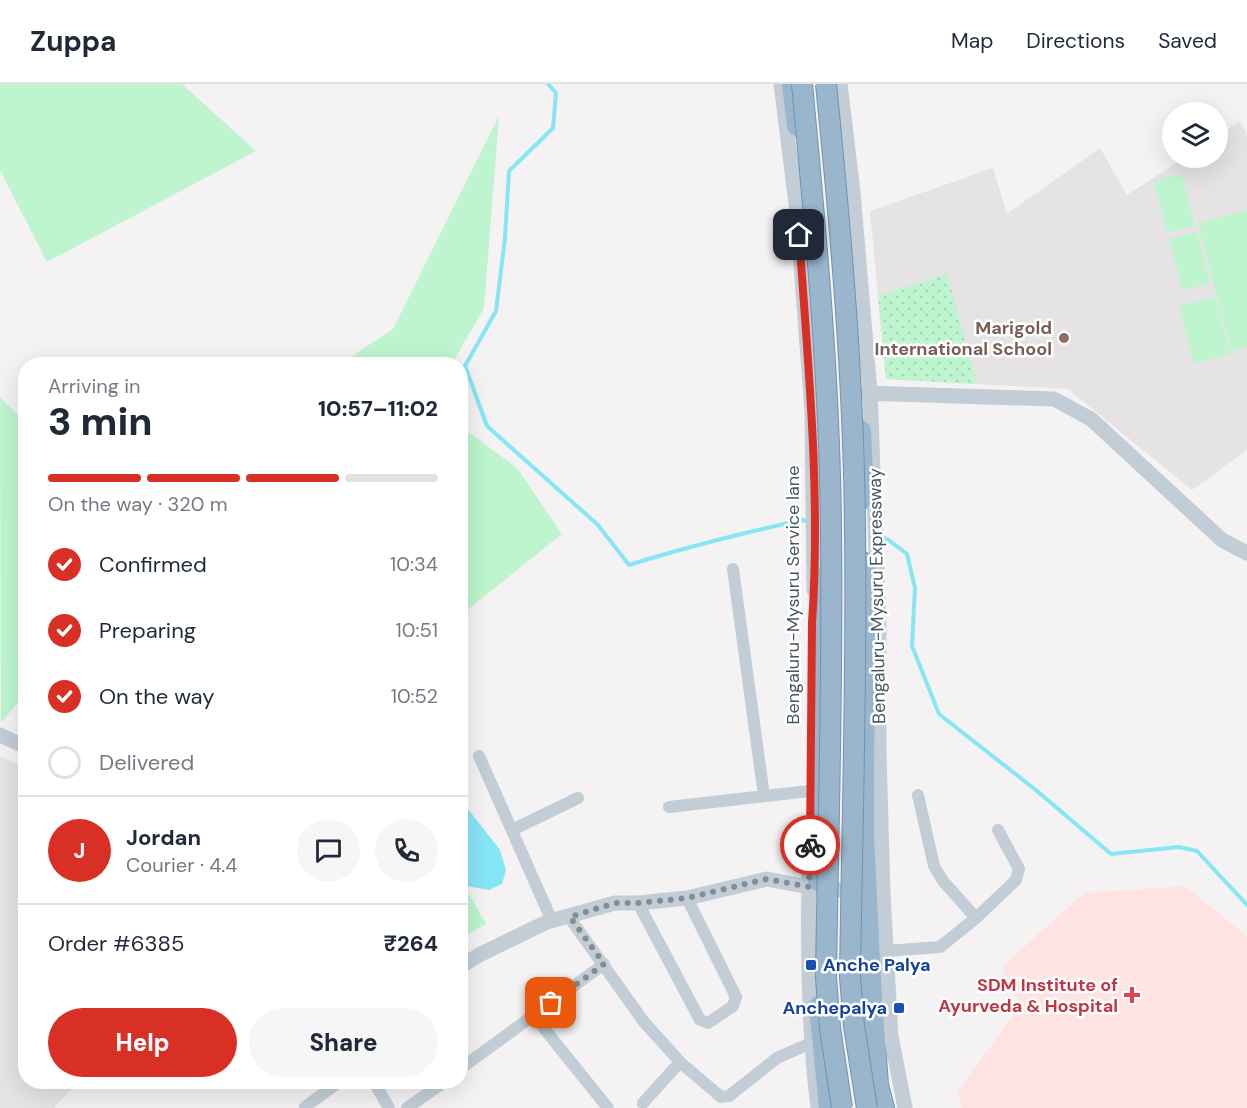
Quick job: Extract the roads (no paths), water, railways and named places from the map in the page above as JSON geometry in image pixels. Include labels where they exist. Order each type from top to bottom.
[{"type":"highway","points":[[792,84],[811,286],[818,472],[814,887],[821,1039],[829,1108]]},
{"type":"highway","points":[[802,84],[819,270],[829,444],[831,533],[826,978],[835,1066],[842,1108]]},
{"type":"highway","name":"Bengaluru-Mysuru Expressway","points":[[826,84],[843,268],[853,443],[855,533],[850,977],[854,1026],[867,1108]]},
{"type":"highway","name":"Bengaluru-Mysuru Expressway","points":[[834,84],[864,393],[868,459],[873,623],[864,839],[875,893],[877,1074],[884,1108]]},
{"type":"street","name":"Bengaluru-Mysuru Service lane","points":[[781,84],[797,212],[818,472]]},
{"type":"street","name":"Bengaluru-Mysuru Expressway","points":[[840,84],[853,192],[864,393]]},
{"type":"street","points":[[864,393],[1054,399],[1091,419],[1222,540],[1247,553]]},
{"type":"street","points":[[733,569],[764,796]]},
{"type":"street","points":[[0,735],[18,743]]},
{"type":"street","points":[[479,756],[552,921]]},
{"type":"street","points":[[669,807],[815,790]]},
{"type":"street","points":[[918,795],[934,866],[943,881],[976,918]]},
{"type":"street","points":[[512,830],[578,798]]},
{"type":"street","points":[[886,951],[940,947],[976,918],[1016,880],[1019,874],[1018,869],[998,830]]},
{"type":"street","points":[[468,962],[552,921],[615,903],[687,898],[767,879],[814,887],[875,893]]},
{"type":"street","points":[[814,887],[808,992],[818,1108]]},
{"type":"street","name":"Bengaluru-Mysuru Expressway","points":[[875,893],[886,951],[891,1036],[905,1108]]},
{"type":"street","points":[[638,903],[700,1020],[708,1023],[733,1006],[736,998],[687,898]]},
{"type":"street","points":[[570,917],[644,1022],[680,1062],[720,1096],[727,1097],[777,1058],[811,1043]]},
{"type":"street","points":[[468,1063],[604,964]]},
{"type":"street","points":[[534,1016],[608,1108]]},
{"type":"street","points":[[643,1103],[680,1062]]},
{"type":"street","points":[[305,1107],[329,1089]]},
{"type":"street","points":[[378,1089],[389,1108]]},
{"type":"street","points":[[407,1108],[434,1089]]},
{"type":"water","points":[[468,809],[500,850],[506,870],[502,884],[489,890],[468,886]]},
{"type":"waterway","points":[[468,361],[496,311],[505,238],[509,171],[553,128],[556,93],[548,84]]},
{"type":"waterway","points":[[468,374],[487,426],[598,525],[629,565],[758,530],[802,520],[810,522]]},
{"type":"waterway","points":[[879,537],[887,539],[907,554],[915,588],[912,646],[939,714],[1037,791],[1111,854],[1179,847],[1197,851],[1247,905]]},
{"type":"place","name":"Marigold International School","points":[[1064,338]]},
{"type":"place","name":"Anche Palya","points":[[811,965]]},
{"type":"place","name":"SDM Institute of Ayurveda & Hospital","points":[[1132,995]]},
{"type":"place","name":"Anchepalya","points":[[899,1008]]}]
